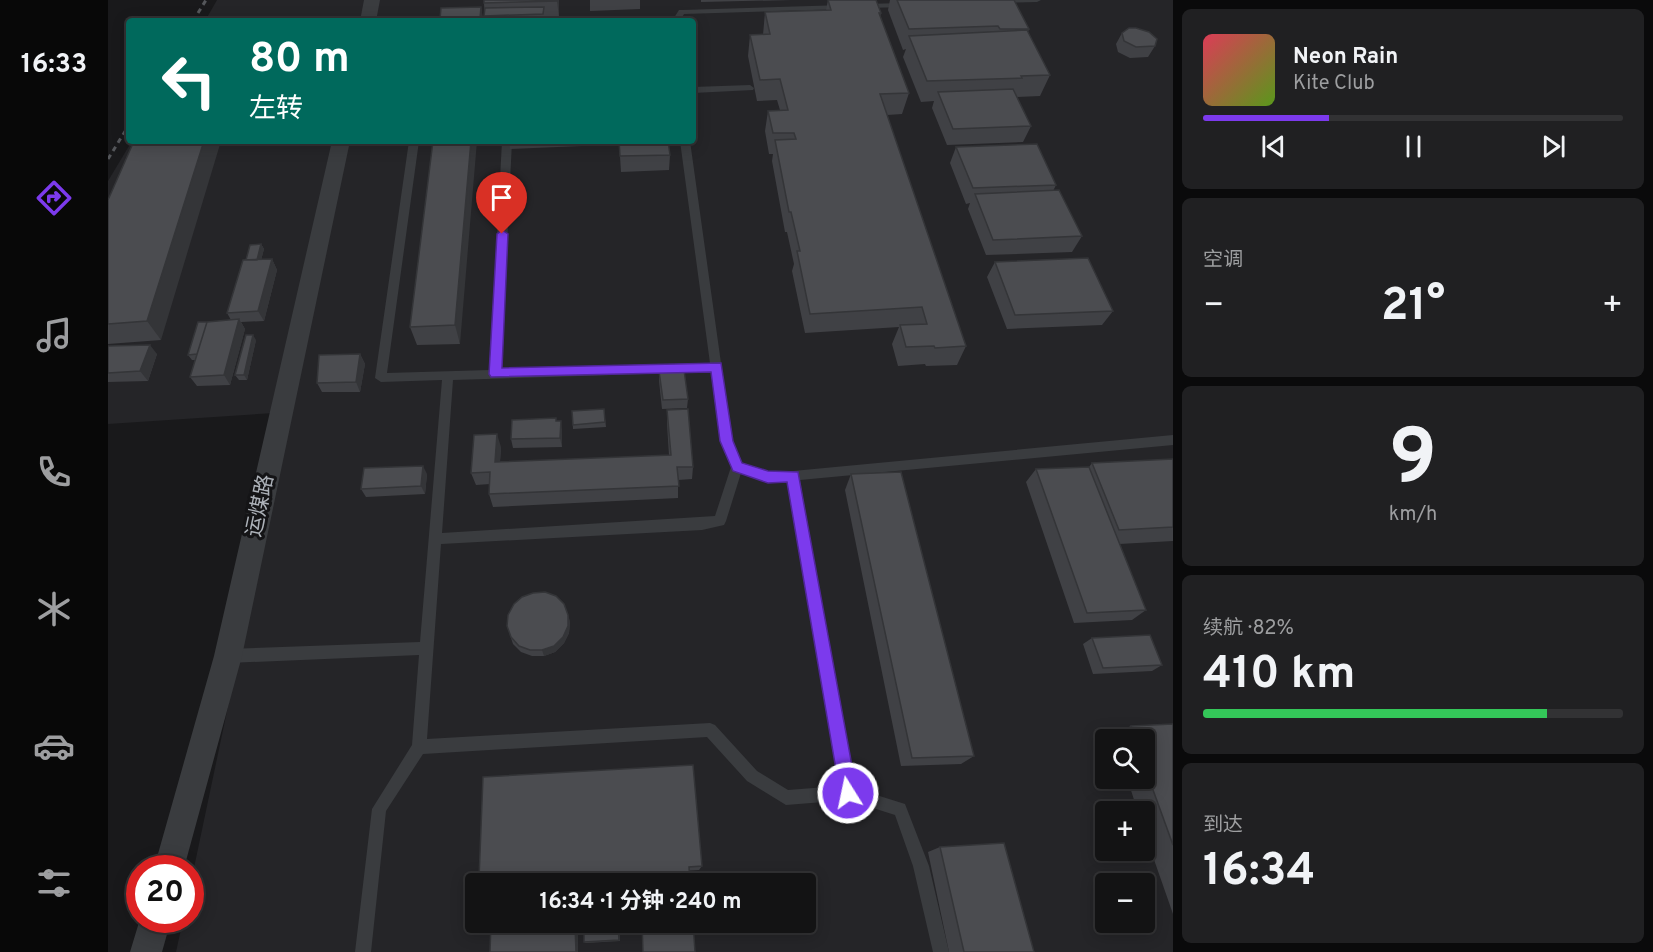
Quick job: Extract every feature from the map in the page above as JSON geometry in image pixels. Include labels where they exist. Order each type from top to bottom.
[{"type":"street","points":[[369,18],[372,0]]},
{"type":"street","name":"运煤路","points":[[174,855],[228,656],[340,144]]},
{"type":"street","points":[[146,952],[151,933]]},
{"type":"lane","points":[[989,2],[1037,0]]},
{"type":"lane","points":[[678,18],[682,12],[918,4]]},
{"type":"lane","points":[[696,90],[750,88]]},
{"type":"lane","points":[[414,144],[381,378],[716,367]]},
{"type":"lane","points":[[495,374],[507,144]]},
{"type":"lane","points":[[435,539],[702,524],[720,521],[737,467],[726,441],[685,144]]},
{"type":"lane","points":[[363,952],[379,809],[419,747],[448,376]]},
{"type":"lane","points":[[737,467],[768,477],[793,476],[1173,440]]},
{"type":"lane","points":[[793,476],[848,793]]},
{"type":"lane","points":[[228,656],[427,648]]},
{"type":"lane","points":[[419,747],[710,730],[752,776],[786,798],[848,793],[900,809],[921,866],[941,952]]},
{"type":"shaded area","points":[[217,0],[1173,0],[1173,952],[176,952],[180,933],[204,933],[204,855],[197,855],[290,412],[108,424],[108,181],[130,144],[696,144],[696,18],[207,18]]},
{"type":"building","points":[[484,0],[557,0],[557,1],[484,3]]},
{"type":"building","points":[[828,0],[876,0],[909,93],[880,94],[966,346],[906,347],[900,325],[927,324],[922,307],[810,314],[797,251],[800,251],[791,212],[789,212],[775,140],[796,139],[794,133],[773,133],[768,111],[788,110],[780,79],[760,80],[750,35],[770,34],[765,12],[831,10]]},
{"type":"building","points":[[897,0],[1014,0],[1029,29],[1000,29],[998,26],[909,29]]},
{"type":"building","points":[[481,7],[480,18],[440,18],[441,8]]},
{"type":"building","points":[[544,7],[543,14],[484,16],[485,8]]},
{"type":"building","points":[[1129,28],[1149,32],[1157,39],[1155,46],[1136,47],[1124,41],[1122,33]]},
{"type":"building","points":[[1027,30],[1050,75],[927,81],[909,36]]},
{"type":"building","points":[[1013,89],[1031,126],[953,129],[938,92]]},
{"type":"building","points":[[133,144],[203,144],[147,321],[108,324],[108,200]]},
{"type":"building","points":[[433,144],[471,144],[455,325],[410,327]]},
{"type":"building","points":[[619,144],[668,144],[670,155],[620,156]]},
{"type":"building","points":[[1037,144],[1056,185],[973,188],[956,147]]},
{"type":"building","points":[[1059,190],[1082,236],[993,240],[975,194]]},
{"type":"building","points":[[261,244],[257,260],[246,260],[250,245]]},
{"type":"building","points":[[1088,258],[1113,311],[1015,315],[995,262]]},
{"type":"building","points":[[272,259],[258,311],[227,313],[243,260]]},
{"type":"building","points":[[239,319],[224,375],[190,377],[207,322]]},
{"type":"building","points":[[198,322],[207,322],[197,354],[188,355]]},
{"type":"building","points":[[246,335],[253,335],[244,375],[235,375]]},
{"type":"building","points":[[150,345],[140,371],[108,373],[108,346]]},
{"type":"building","points":[[360,354],[356,382],[317,383],[319,355]]},
{"type":"building","points":[[684,370],[688,399],[663,400],[659,371]]},
{"type":"building","points":[[604,409],[605,422],[573,425],[572,411]]},
{"type":"building","points":[[688,409],[693,467],[677,467],[679,486],[489,494],[490,472],[471,473],[474,435],[497,434],[495,462],[671,455],[667,410]]},
{"type":"building","points":[[556,418],[556,421],[561,421],[560,438],[511,439],[512,420]]},
{"type":"building","points":[[1173,459],[1173,527],[1119,530],[1092,463]]},
{"type":"building","points":[[423,466],[421,486],[361,489],[364,468]]},
{"type":"building","points":[[1089,467],[1146,610],[1087,613],[1036,469]]},
{"type":"building","points":[[901,472],[974,756],[912,758],[851,474]]},
{"type":"building","points":[[545,592],[556,596],[564,604],[568,615],[568,626],[563,637],[554,646],[542,650],[530,650],[519,646],[511,637],[507,626],[508,615],[514,604],[522,597]]},
{"type":"building","points":[[1150,635],[1162,665],[1103,668],[1092,638]]},
{"type":"building","points":[[1173,724],[1173,845],[1153,789],[1155,789],[1155,729],[1132,729],[1131,726]]},
{"type":"building","points":[[693,765],[702,866],[689,867],[689,873],[479,873],[483,777]]},
{"type":"building","points":[[1004,843],[1034,952],[964,952],[940,847]]},
{"type":"building","points":[[491,933],[575,933],[576,952],[490,952]]},
{"type":"building","points":[[584,933],[619,933],[619,940],[584,942]]},
{"type":"building","points":[[642,933],[694,933],[695,952],[643,952]]},
{"type":"railway","points":[[195,18],[206,0]]},
{"type":"railway","points":[[108,159],[126,130]]},
{"type":"route","points":[[502,234],[495,374],[716,367],[726,441],[737,467],[768,477],[793,476],[848,793]]}]
